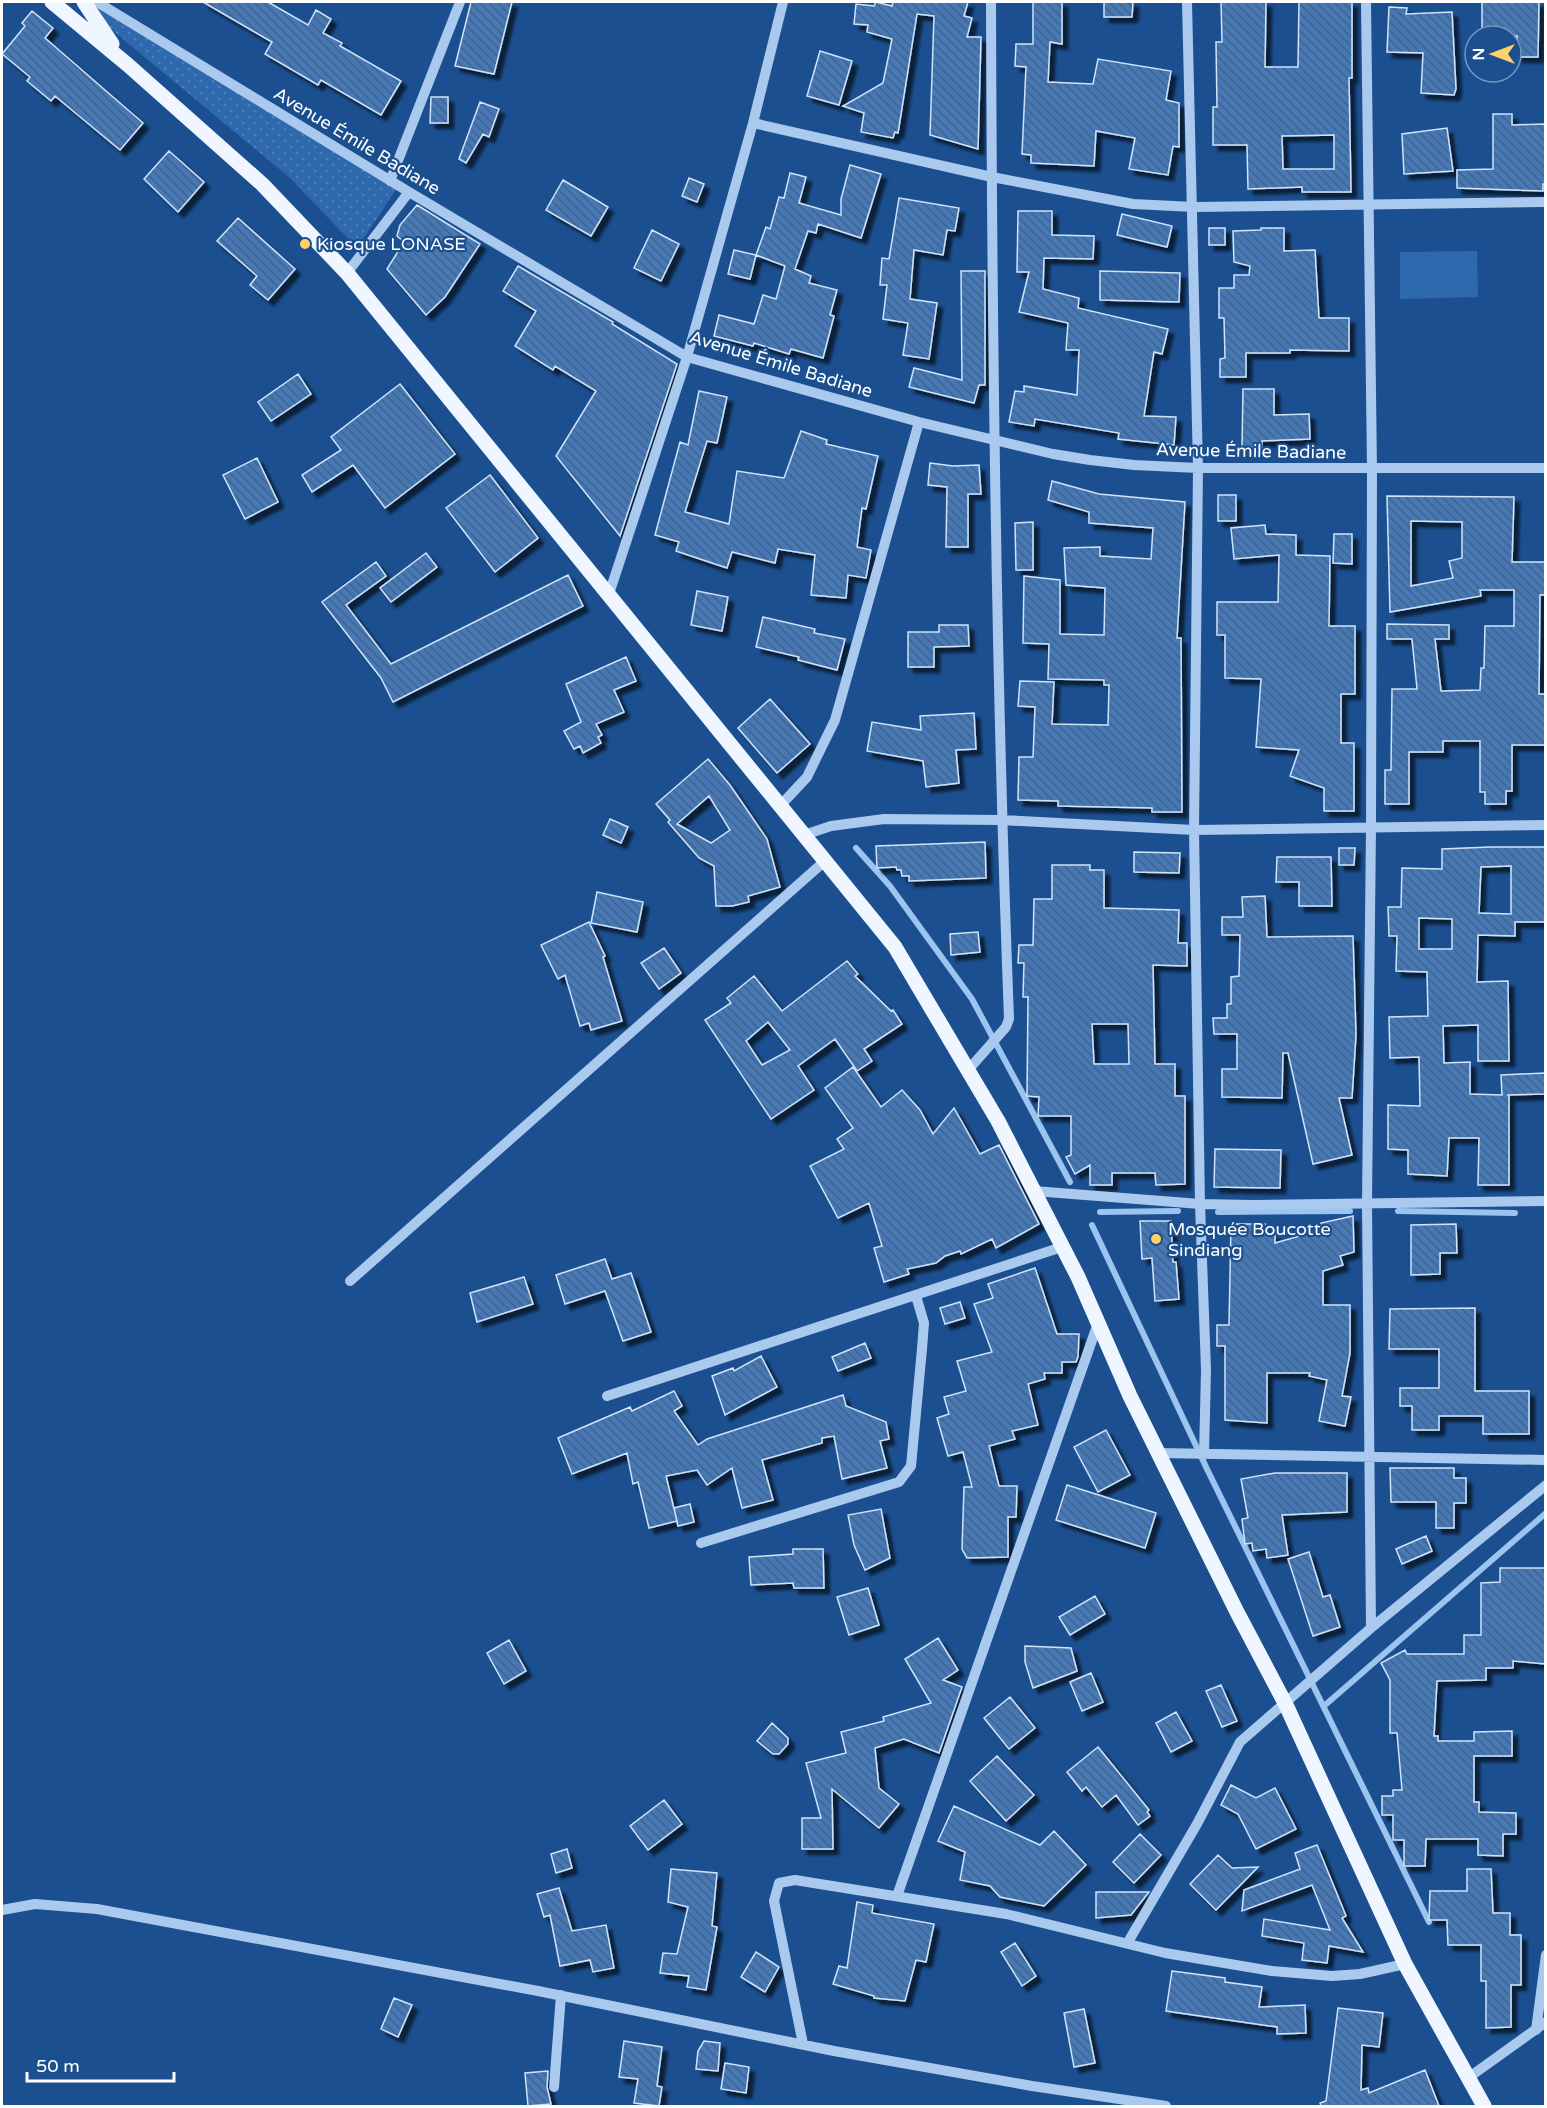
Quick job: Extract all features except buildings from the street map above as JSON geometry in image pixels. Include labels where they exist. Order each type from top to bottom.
[{"type":"main road","points":[[52,2],[128,65],[262,184],[346,273],[895,947],[969,1069],[1078,1277],[1098,1326],[1158,1453],[1286,1705],[1405,1964],[1484,2106]]},
{"type":"main road","points":[[84,2],[128,65]]},
{"type":"street","name":"Avenue Émile Badiane","points":[[97,2],[390,181],[687,357],[919,422],[1090,460],[1198,468],[1545,468]]},
{"type":"street","points":[[390,181],[460,2]]},
{"type":"street","points":[[608,597],[687,357],[753,123],[783,2]]},
{"type":"street","points":[[969,1069],[1006,1027],[1009,1018],[1001,820],[992,440],[991,2]]},
{"type":"street","points":[[1187,2],[1194,207],[1198,468],[1194,830],[1200,1204],[1207,1417],[1204,1455]]},
{"type":"street","points":[[1366,2],[1372,469],[1371,827],[1366,1203],[1371,1456],[1371,1628]]},
{"type":"street","points":[[753,123],[992,177],[1133,204],[1194,207],[1545,202]]},
{"type":"street","points":[[346,273],[409,192]]},
{"type":"street","points":[[779,807],[807,777],[835,720],[919,422]]},
{"type":"street","points":[[804,835],[831,826],[865,820],[1001,820],[1194,830],[1545,825]]},
{"type":"street","points":[[351,1281],[826,860]]},
{"type":"street","points":[[1034,1191],[1200,1204],[1545,1201]]},
{"type":"street","points":[[607,1396],[1062,1246]]},
{"type":"street","points":[[701,1543],[899,1482],[911,1466],[922,1349],[924,1323],[916,1296]]},
{"type":"street","points":[[897,1896],[1098,1326]]},
{"type":"street","points":[[1158,1453],[1545,1460]]},
{"type":"street","points":[[1128,1942],[1197,1824],[1239,1742],[1286,1705],[1371,1628],[1545,1485]]},
{"type":"street","points":[[803,2043],[774,1901],[779,1884],[795,1880],[1006,1914],[1128,1942],[1165,1953],[1260,1969],[1332,1976],[1360,1974],[1405,1964]]},
{"type":"street","points":[[2,1910],[17,1905],[35,1904],[98,1909],[1032,2086],[1166,2106]]},
{"type":"street","points":[[1536,2030],[1545,1955]]},
{"type":"street","points":[[554,2087],[561,1995]]},
{"type":"street","points":[[1468,2078],[1545,2022]]},
{"type":"shaded area","points":[[98,5],[396,190],[357,248],[290,178],[93,14]]},
{"type":"shaded area","points":[[1477,251],[1478,297],[1400,299],[1400,252]]},
{"type":"waterway","points":[[856,848],[890,886],[972,999],[1070,1182]]},
{"type":"waterway","points":[[1100,1212],[1178,1211]]},
{"type":"waterway","points":[[1218,1212],[1350,1211]]},
{"type":"waterway","points":[[1398,1211],[1515,1213]]},
{"type":"waterway","points":[[1092,1225],[1207,1469],[1429,1922]]},
{"type":"waterway","points":[[1324,1706],[1546,1513]]},
{"type":"place","name":"Kiosque LONASE","points":[[305,244]]},
{"type":"place","name":"Mosquée Boucotte Sindiang","points":[[1156,1239]]}]
